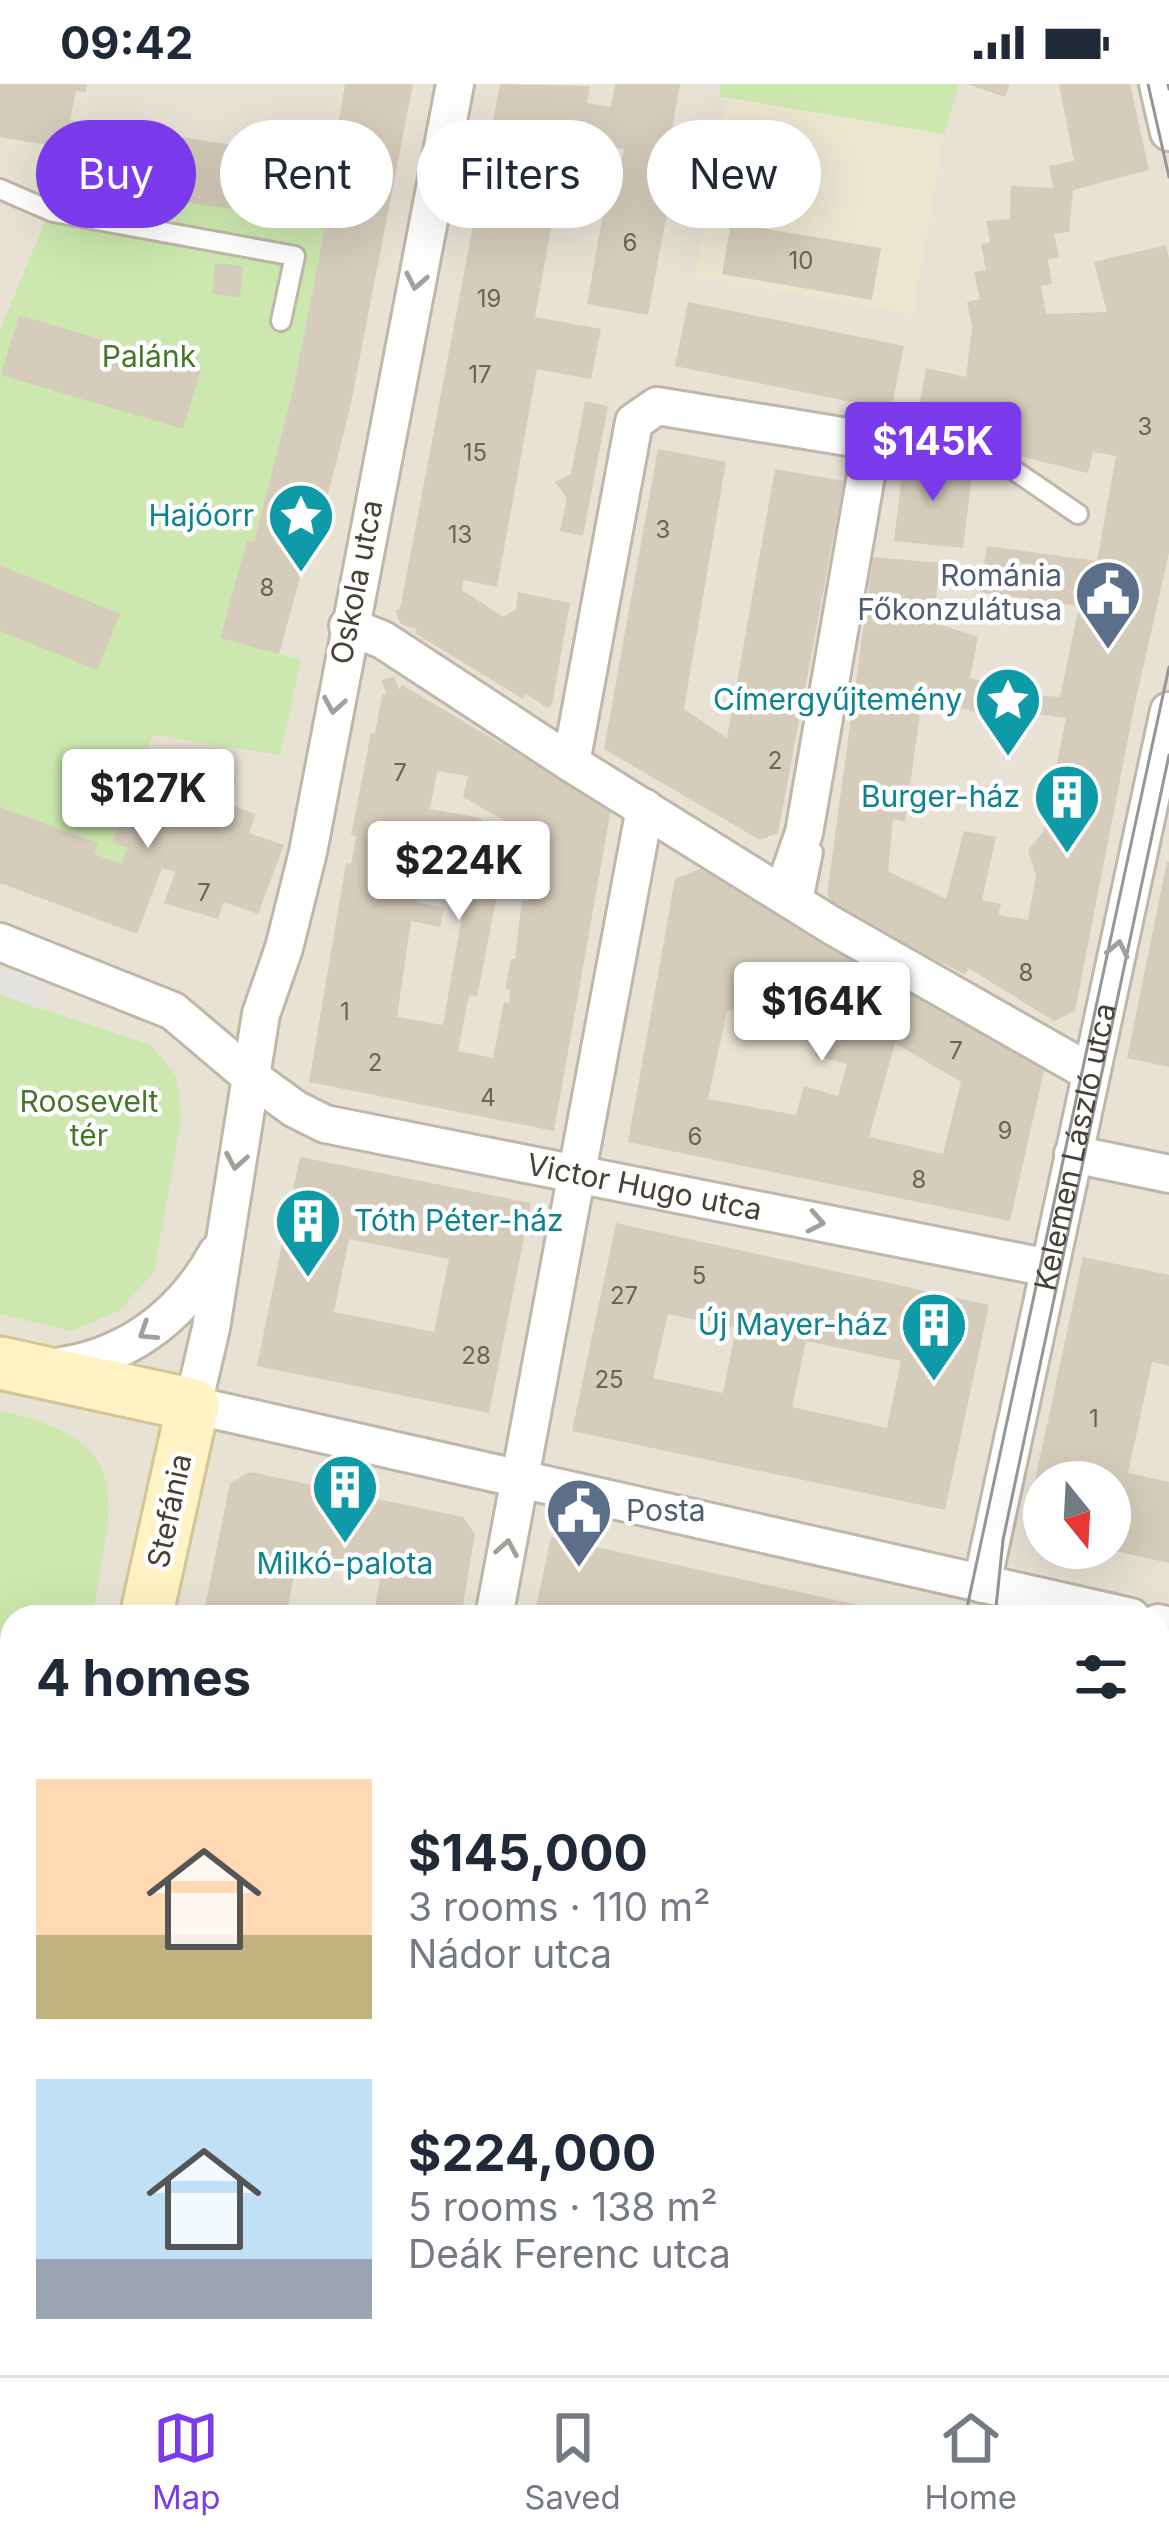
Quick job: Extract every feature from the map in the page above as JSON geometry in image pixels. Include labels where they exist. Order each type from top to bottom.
[{"type":"street","name":"Oskola utca","points":[[251,1077],[261,1014],[284,948],[308,852],[455,84]]},
{"type":"street","points":[[1158,84],[1169,132]]},
{"type":"street","points":[[571,763],[634,422],[657,406],[872,442],[792,900]]},
{"type":"street","points":[[348,626],[383,640],[792,900],[1090,1073]]},
{"type":"street","name":"Kelemen László utca","points":[[982,1584],[1169,711]]},
{"type":"street","points":[[496,1605],[645,808]]},
{"type":"street","points":[[0,942],[173,1011],[251,1077],[211,1328],[193,1405]]},
{"type":"street","name":"Victor Hugo utca","points":[[251,1077],[325,1124],[1049,1268]]},
{"type":"street","points":[[1073,1154],[1169,1174]]},
{"type":"street","points":[[14,1366],[75,1365],[119,1350],[160,1325],[187,1300],[222,1245]]},
{"type":"street","points":[[14,1366],[982,1584],[1039,1605]]},
{"type":"street","name":"Stefánia","points":[[149,1605],[193,1405]]},
{"type":"lane","points":[[0,189],[53,212],[296,256],[281,321]]},
{"type":"lane","points":[[872,442],[896,439],[1005,464],[1078,514]]},
{"type":"lane","points":[[792,900],[834,728]]},
{"type":"shaded area","points":[[0,84],[1169,84],[1169,1605],[0,1605]]},
{"type":"shaded area","points":[[727,97],[944,134],[913,314],[696,277],[704,228],[821,228],[821,120],[723,120]]},
{"type":"shaded area","points":[[0,966],[50,985],[41,1010],[0,994]]},
{"type":"green space","points":[[721,84],[959,84],[944,134],[719,96]]},
{"type":"green space","name":"Palánk","points":[[196,203],[220,207],[220,228],[325,228],[292,394],[254,542],[247,541],[220,637],[301,660],[280,755],[153,735],[112,842],[127,848],[121,864],[94,854],[98,843],[0,807],[0,331],[42,228],[196,228]]},
{"type":"green space","name":"Roosevelt tér","points":[[0,994],[151,1045],[176,1076],[181,1121],[154,1272],[119,1311],[71,1331],[0,1314]]},
{"type":"green space","points":[[0,1411],[45,1424],[77,1440],[96,1459],[106,1482],[108,1509],[94,1605],[0,1605]]},
{"type":"building","points":[[0,84],[87,84],[86,92],[76,91],[70,120],[36,120],[36,143],[0,137]]},
{"type":"building","points":[[345,84],[413,84],[393,187],[393,120],[339,120]]},
{"type":"building","points":[[500,84],[590,86],[587,103],[611,107],[615,84],[680,84],[674,120],[647,120],[647,228],[664,228],[648,315],[587,304],[600,228],[623,228],[623,120],[493,120]]},
{"type":"building","points":[[967,84],[1010,84],[1005,97]]},
{"type":"building","points":[[1059,84],[1130,84],[1149,170],[1073,190],[1069,232],[1054,234],[1059,257],[1048,260],[1052,284],[1041,286],[1046,314],[1107,312],[1094,262],[1166,245],[1169,553],[1075,1011],[1054,1021],[968,968],[966,975],[834,909],[827,894],[873,557],[940,563],[936,599],[945,600],[941,625],[978,637],[970,678],[1060,697],[1079,606],[980,592],[987,546],[1097,561],[1116,456],[1093,452],[1088,473],[915,430],[926,368],[966,377],[972,327],[967,302],[980,299],[974,272],[986,270],[981,244],[990,242],[986,221],[1010,219],[1011,186],[1053,188],[1049,166],[1074,161]],"holes":[[[922,698],[1027,725],[1031,713],[1066,718],[1044,831],[1028,850],[1036,875],[1028,920],[998,915],[1001,904],[982,900],[996,837],[964,831],[946,899],[888,871],[893,819],[905,822]]]},
{"type":"building","points":[[196,139],[220,143],[220,207],[196,203]]},
{"type":"building","points":[[325,228],[385,228],[350,408],[312,557],[306,556],[279,654],[220,638],[247,540],[254,542],[292,394]]},
{"type":"building","points":[[473,228],[551,228],[535,317],[601,329],[591,379],[537,369],[497,587],[463,580],[462,590],[503,617],[516,609],[518,592],[570,603],[552,705],[547,708],[526,694],[523,699],[415,633],[417,629],[401,624],[395,611],[400,609]]},
{"type":"building","points":[[730,228],[761,228],[881,248],[872,300],[722,274]]},
{"type":"building","points":[[215,263],[243,266],[240,297],[212,294]]},
{"type":"building","points":[[688,302],[904,346],[891,410],[675,366]]},
{"type":"building","points":[[19,315],[201,369],[183,429],[1,375]]},
{"type":"building","points":[[585,401],[608,406],[583,536],[560,531],[567,498],[555,482],[571,474]]},
{"type":"building","points":[[658,449],[726,462],[684,709],[727,738],[775,469],[844,481],[778,833],[760,840],[604,749]]},
{"type":"building","points":[[904,459],[973,468],[963,548],[894,541]]},
{"type":"building","points":[[0,565],[120,614],[97,670],[0,631]]},
{"type":"building","points":[[394,676],[399,690],[402,685],[611,809],[554,1131],[309,1082],[371,733],[375,734],[382,694],[387,694],[381,681]],"holes":[[[437,771],[468,776],[463,797],[528,834],[512,848],[517,857],[531,857],[525,889],[529,889],[528,901],[522,901],[515,959],[511,959],[505,989],[510,990],[509,1003],[504,1002],[493,1058],[458,1051],[469,995],[477,997],[503,864],[472,858],[482,818],[430,809]],[[426,849],[472,858],[443,1025],[397,1017],[411,921],[440,927],[444,908],[416,902]]]},
{"type":"building","points":[[147,748],[236,781],[228,804],[256,814],[249,833],[284,845],[258,914],[224,902],[218,919],[164,903],[175,872],[162,868],[137,934],[0,883],[0,807],[98,843],[94,854],[121,864],[127,848],[112,843]]},
{"type":"building","points":[[1169,862],[1169,1067],[1127,1058]]},
{"type":"building","points":[[705,867],[1044,1071],[1010,1221],[628,1142],[675,879]],"holes":[[[784,1001],[823,1024],[815,1056],[847,1064],[838,1096],[804,1086],[796,1115],[708,1099],[727,1011]],[[895,1043],[961,1082],[943,1154],[869,1137]]]},
{"type":"building","points":[[300,1157],[531,1203],[489,1413],[257,1366]],"holes":[[[349,1239],[449,1259],[434,1332],[334,1312]]]},
{"type":"building","points":[[616,1223],[989,1305],[945,1510],[572,1431]],"holes":[[[668,1314],[736,1328],[723,1393],[653,1378]],[[806,1341],[901,1361],[887,1428],[792,1407]]]},
{"type":"building","points":[[1083,1257],[1169,1275],[1169,1366],[1152,1362],[1131,1461],[1039,1461]]},
{"type":"building","name":"Milkó-palota","points":[[250,1472],[463,1517],[475,1534],[463,1605],[375,1605],[380,1581],[374,1572],[305,1558],[296,1565],[288,1605],[205,1605],[230,1483]]},
{"type":"building","points":[[1131,1474],[1169,1482],[1169,1563],[1131,1555]]},
{"type":"building","points":[[551,1537],[858,1605],[537,1605]]},
{"type":"tram line","points":[[1148,84],[1169,177]]},
{"type":"tram line","points":[[1168,84],[1169,89]]},
{"type":"tram line","points":[[968,1605],[1169,667]]},
{"type":"tram line","points":[[996,1605],[1003,1540],[1169,755]]},
{"type":"place","name":"Hajóorr","points":[[301,575]]},
{"type":"place","name":"Románia Főkonzulátusa","points":[[1108,652]]},
{"type":"place","name":"Címergyűjtemény","points":[[1008,759]]},
{"type":"place","name":"Burger-ház","points":[[1067,856]]},
{"type":"place","name":"Tóth Péter-ház","points":[[308,1280]]},
{"type":"place","name":"Új Mayer-ház","points":[[934,1384]]},
{"type":"place","name":"Milkó-palota","points":[[345,1546]]},
{"type":"place","name":"Posta","points":[[579,1570]]}]
